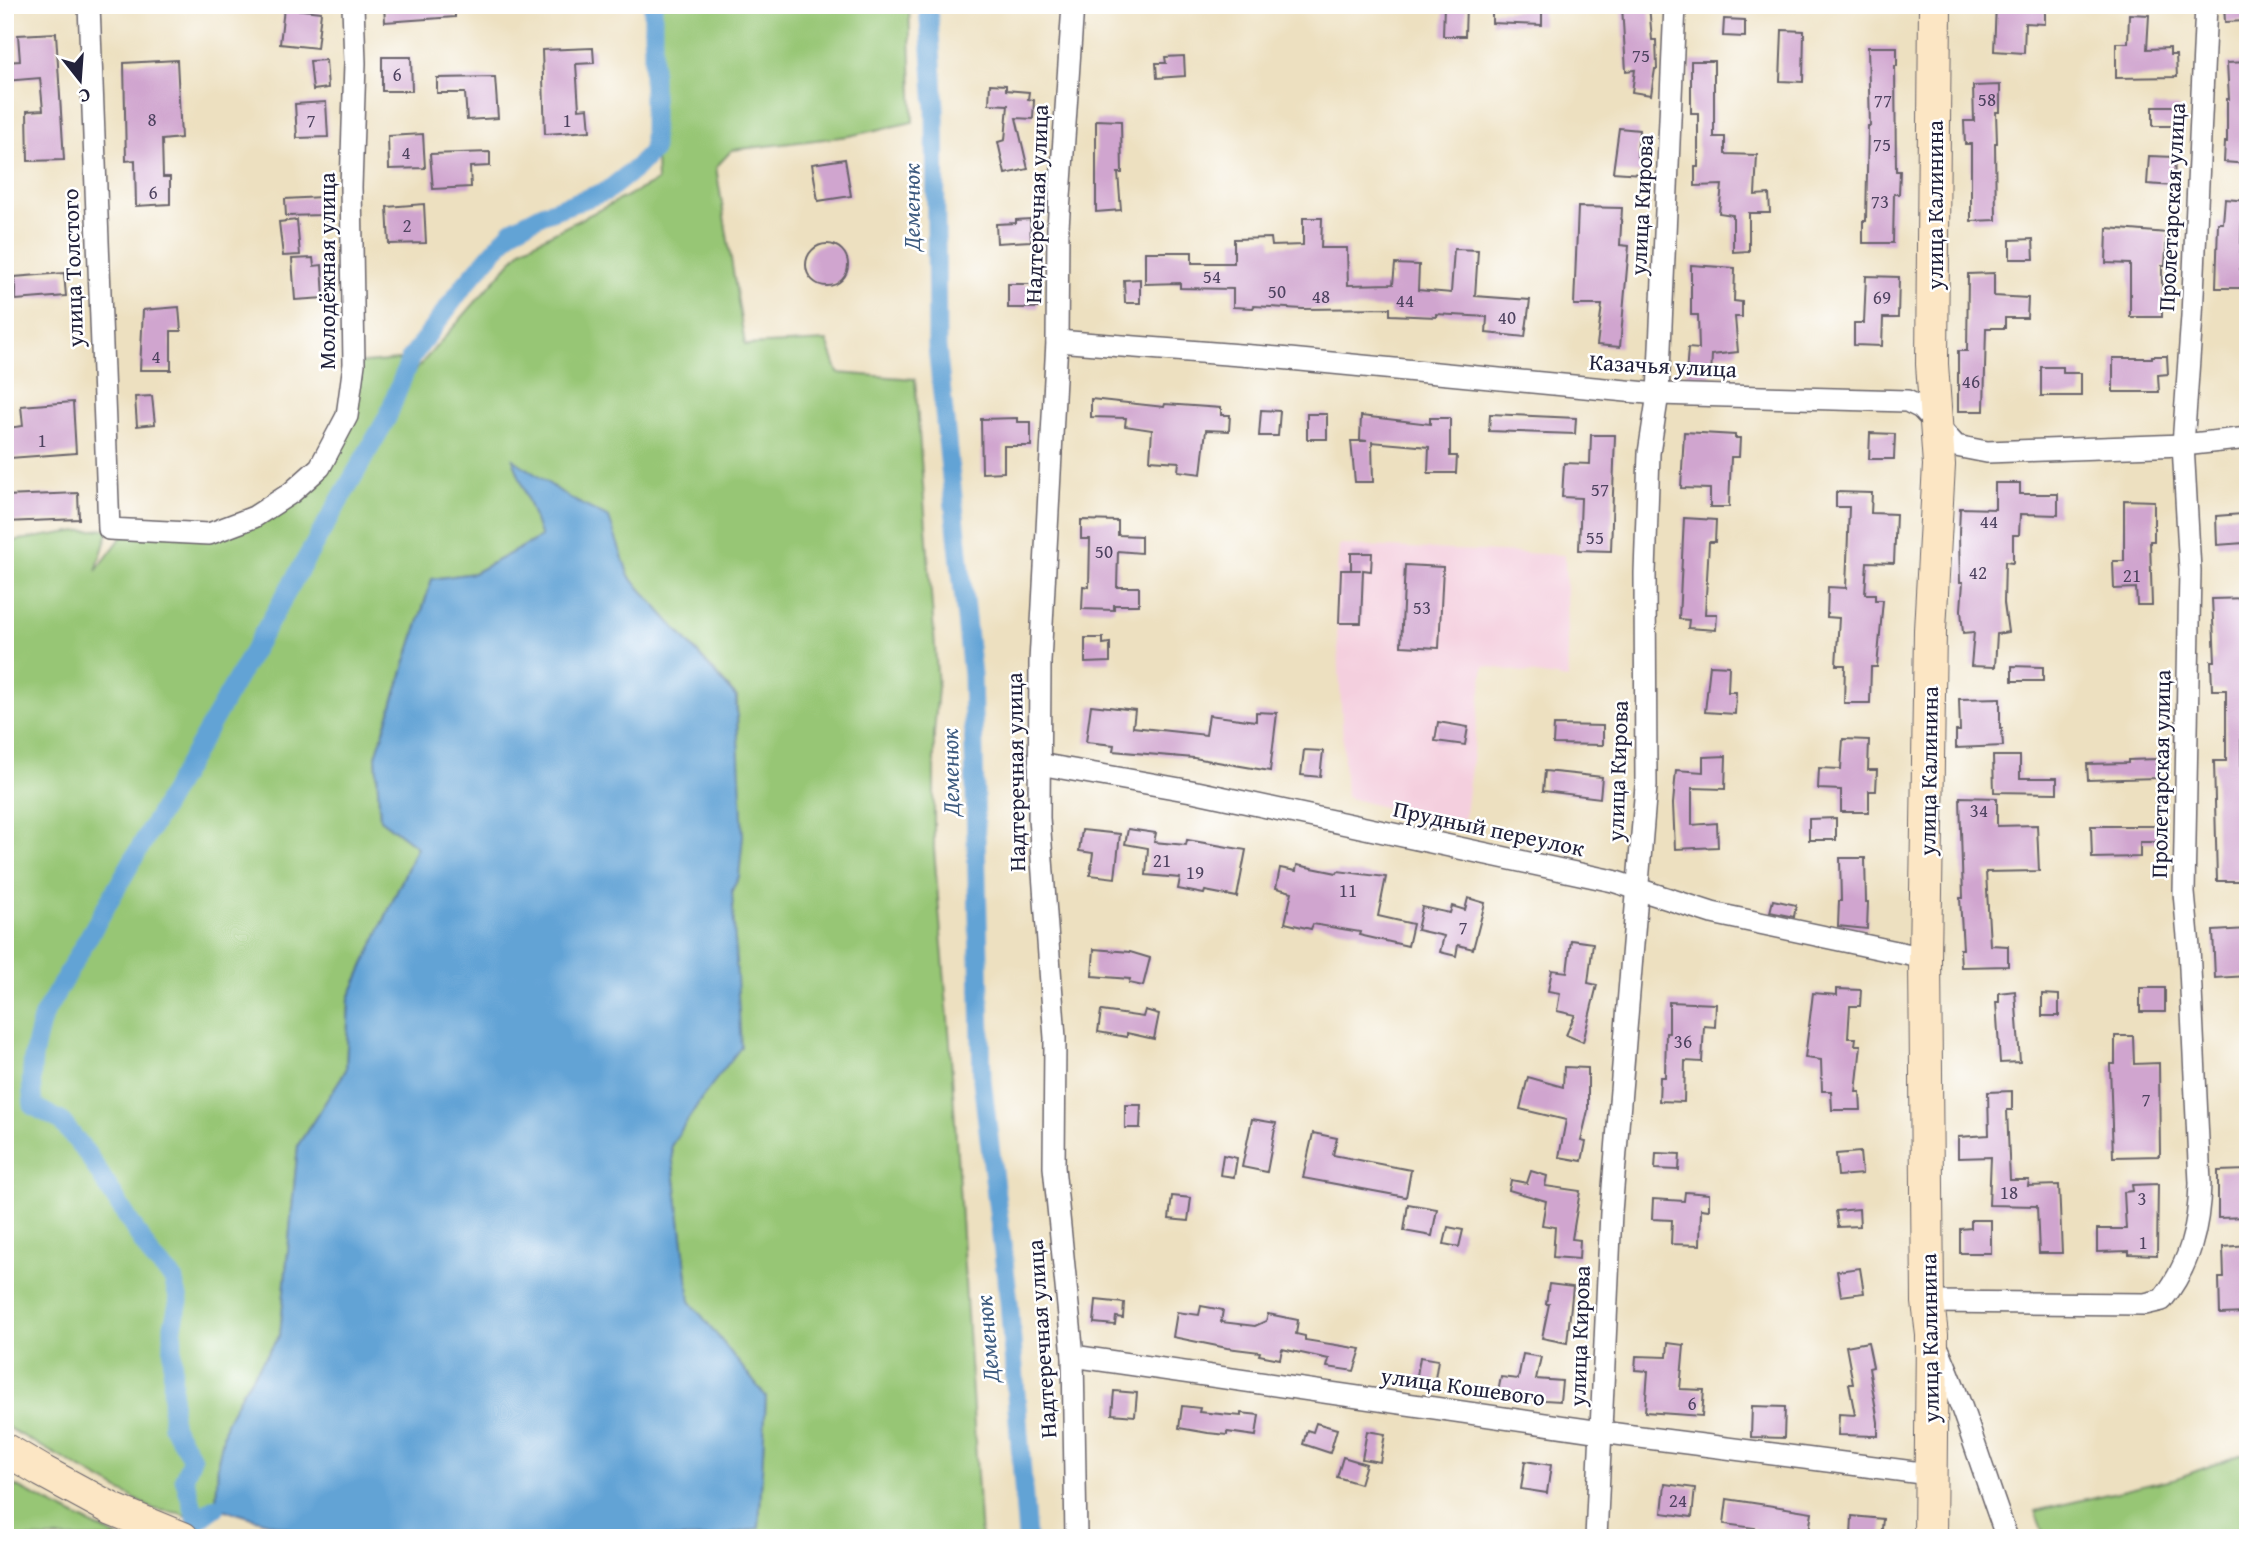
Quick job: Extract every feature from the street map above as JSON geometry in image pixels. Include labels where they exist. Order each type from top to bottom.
[{"type":"street","name":"улица Толстого","points":[[89,5],[109,528]]},
{"type":"street","name":"Молодёжная улица","points":[[109,528],[209,534],[254,517],[291,494],[320,467],[347,416],[354,364],[351,187],[355,63],[353,5]]},
{"type":"street","name":"Надтеречная улица","points":[[1073,5],[1058,227],[1057,341],[1040,662],[1039,818],[1055,1038],[1054,1167],[1073,1356],[1076,1538]]},
{"type":"street","name":"улица Кирова","points":[[1596,1538],[1611,1212],[1646,786],[1645,573],[1648,453],[1658,394],[1675,5]]},
{"type":"street","name":"улица Калинина","points":[[1930,1538],[1932,1335],[1928,1302],[1925,958],[1930,630],[1939,465],[1932,364],[1935,5]]},
{"type":"street","name":"Пролетарская улица","points":[[1928,1302],[2145,1304],[2162,1300],[2173,1287],[2189,1252],[2199,1216],[2200,1183],[2184,893],[2190,570],[2183,445],[2192,316],[2206,5]]},
{"type":"street","name":"Казачья улица","points":[[1057,341],[1279,358],[1658,394],[1907,401],[1921,408],[1956,446],[1987,452],[2183,445],[2248,438]]},
{"type":"street","name":"Прудный переулок","points":[[1039,764],[1197,792],[1613,881],[1724,916],[1925,958]]},
{"type":"street","points":[[1932,1335],[1956,1389],[1982,1472],[2007,1538]]},
{"type":"street","name":"улица Кошевого","points":[[1073,1356],[1601,1432],[1929,1474]]},
{"type":"street","points":[[5,1449],[112,1509],[183,1538]]},
{"type":"shaded area","points":[[1339,545],[1565,555],[1568,679],[1484,666],[1463,829],[1346,797],[1335,595]]},
{"type":"green space","points":[[649,5],[909,5],[913,122],[849,136],[732,150],[716,167],[745,345],[827,341],[838,373],[915,379],[938,687],[934,734],[934,849],[950,1042],[981,1538],[715,1538],[759,1528],[766,1397],[690,1301],[671,1146],[701,1099],[732,890],[739,877],[737,697],[629,576],[608,518],[571,499],[514,460],[541,537],[474,573],[432,579],[376,756],[380,819],[417,847],[349,998],[346,1070],[298,1145],[280,1335],[242,1392],[218,1461],[216,1507],[197,1521],[179,1513],[153,1509],[5,1426],[5,542],[109,529],[96,571],[127,530],[209,534],[320,467],[354,364],[410,359],[399,389],[523,248],[657,181]]},
{"type":"green space","points":[[2248,1452],[2248,1538],[2045,1538],[2035,1511],[2177,1478]]},
{"type":"green space","points":[[5,1481],[119,1538],[5,1538]]},
{"type":"water","points":[[513,459],[571,499],[609,518],[629,576],[736,697],[743,836],[739,877],[732,890],[741,1047],[701,1099],[671,1146],[690,1301],[766,1397],[759,1528],[715,1538],[319,1538],[216,1507],[218,1461],[226,1422],[242,1392],[280,1335],[298,1145],[346,1070],[349,998],[417,847],[380,819],[376,756],[432,579],[474,573],[541,537]]},
{"type":"building","points":[[384,5],[455,5],[455,17],[385,22]]},
{"type":"building","points":[[1444,5],[1466,5],[1465,36],[1443,36]]},
{"type":"building","points":[[1649,5],[1652,40],[1656,40],[1657,69],[1651,95],[1632,92],[1635,70],[1626,71],[1622,6]]},
{"type":"building","points":[[1996,5],[2045,5],[2045,24],[2025,23],[2024,53],[1994,51]]},
{"type":"building","points":[[2224,5],[2245,5],[2246,21],[2225,22]]},
{"type":"building","points":[[284,8],[321,12],[317,48],[280,44]]},
{"type":"building","points":[[1542,10],[1542,25],[1492,23],[1492,11]]},
{"type":"building","points":[[2129,14],[2149,15],[2147,49],[2170,48],[2170,55],[2176,55],[2177,77],[2116,78],[2116,43],[2128,43]]},
{"type":"building","points":[[1724,19],[1745,20],[1745,37],[1723,36]]},
{"type":"building","points":[[1782,30],[1804,31],[1803,82],[1780,81]]},
{"type":"building","points":[[56,33],[64,160],[28,161],[27,111],[43,110],[40,78],[5,81],[5,62],[20,61],[18,35]]},
{"type":"building","points":[[1868,47],[1897,47],[1896,171],[1900,171],[1899,194],[1894,194],[1893,243],[1863,243],[1870,126]]},
{"type":"building","points":[[593,48],[594,63],[576,64],[579,109],[588,108],[590,131],[545,134],[542,50]]},
{"type":"building","points":[[1184,56],[1185,76],[1157,78],[1156,63],[1166,63],[1165,57]]},
{"type":"building","points":[[382,57],[411,57],[412,91],[382,91]]},
{"type":"building","points":[[177,60],[181,138],[162,140],[163,177],[170,177],[170,204],[136,206],[135,160],[126,161],[124,63]]},
{"type":"building","points":[[326,60],[328,88],[313,90],[310,61]]},
{"type":"building","points":[[1691,61],[1714,61],[1714,137],[1725,137],[1725,154],[1757,155],[1755,195],[1769,194],[1770,213],[1749,213],[1749,251],[1733,252],[1733,215],[1719,213],[1722,185],[1695,186],[1695,167],[1698,167],[1698,113],[1691,113]]},
{"type":"building","points":[[2248,62],[2248,164],[2224,162],[2229,99],[2227,63]]},
{"type":"building","points":[[495,77],[498,118],[467,120],[465,93],[437,93],[437,78]]},
{"type":"building","points":[[990,84],[1006,85],[1006,90],[1029,92],[1028,99],[1034,100],[1033,119],[1016,118],[1028,169],[1005,174],[998,142],[1005,140],[1008,105],[989,104]]},
{"type":"building","points":[[2000,85],[2000,112],[1996,112],[1995,143],[1996,220],[1971,221],[1971,144],[1965,144],[1964,121],[1974,121],[1973,86]]},
{"type":"building","points":[[326,102],[328,137],[297,138],[295,104]]},
{"type":"building","points":[[2153,106],[2179,106],[2179,126],[2153,126]]},
{"type":"building","points":[[1096,120],[1121,121],[1122,173],[1118,173],[1121,210],[1096,212]]},
{"type":"building","points":[[1619,128],[1639,130],[1637,156],[1642,156],[1641,174],[1613,172]]},
{"type":"building","points":[[423,134],[425,168],[389,169],[388,136]]},
{"type":"building","points":[[490,152],[490,166],[470,167],[471,187],[433,189],[430,154]]},
{"type":"building","points":[[2149,156],[2175,157],[2174,186],[2147,184]]},
{"type":"building","points":[[845,159],[851,196],[818,201],[812,164]]},
{"type":"building","points":[[321,197],[321,215],[286,216],[285,199]]},
{"type":"building","points":[[2225,199],[2248,201],[2248,220],[2242,219],[2240,269],[2248,269],[2248,288],[2216,288],[2218,223],[2223,223]]},
{"type":"building","points":[[424,204],[426,243],[389,244],[387,207]]},
{"type":"building","points":[[1578,207],[1622,208],[1620,245],[1629,246],[1620,347],[1597,345],[1602,305],[1574,305]]},
{"type":"building","points":[[1303,218],[1322,218],[1321,248],[1347,248],[1348,285],[1393,284],[1395,264],[1419,265],[1418,290],[1451,293],[1454,249],[1478,250],[1475,296],[1530,300],[1525,337],[1486,333],[1487,317],[1390,315],[1390,308],[1233,307],[1233,289],[1180,288],[1180,283],[1145,284],[1145,252],[1192,252],[1192,263],[1234,263],[1234,239],[1271,238],[1272,246],[1303,245]]},
{"type":"building","points":[[1030,219],[1031,241],[997,243],[996,224]]},
{"type":"building","points":[[297,220],[300,255],[283,256],[279,222]]},
{"type":"building","points":[[2107,228],[2167,233],[2165,266],[2162,266],[2162,317],[2130,317],[2130,264],[2106,263]]},
{"type":"building","points":[[2033,239],[2034,259],[2010,259],[2010,240]]},
{"type":"building","points":[[827,244],[842,250],[848,265],[842,280],[827,286],[812,280],[806,265],[812,250]]},
{"type":"building","points":[[313,258],[314,266],[322,265],[324,298],[295,300],[292,259]]},
{"type":"building","points":[[1691,265],[1735,268],[1734,301],[1742,302],[1742,317],[1735,317],[1738,352],[1712,355],[1711,377],[1686,375],[1688,348],[1699,349],[1698,315],[1691,315]]},
{"type":"building","points":[[64,273],[66,296],[16,300],[14,277]]},
{"type":"building","points":[[1994,273],[1994,296],[2028,298],[2027,318],[2005,318],[2005,328],[1986,328],[1984,411],[1958,411],[1958,351],[1967,351],[1968,274]]},
{"type":"building","points":[[1866,276],[1899,277],[1898,318],[1883,318],[1882,346],[1854,345],[1854,323],[1864,323]]},
{"type":"building","points":[[1140,279],[1140,303],[1125,303],[1124,280]]},
{"type":"building","points":[[1008,284],[1038,284],[1038,308],[1008,308]]},
{"type":"building","points":[[179,307],[181,331],[171,331],[171,370],[140,370],[143,310]]},
{"type":"building","points":[[2167,356],[2168,374],[2158,375],[2159,392],[2113,392],[2113,358]]},
{"type":"building","points":[[2041,367],[2063,367],[2063,373],[2081,373],[2081,396],[2041,396]]},
{"type":"building","points":[[152,396],[155,424],[137,426],[135,397]]},
{"type":"building","points":[[1091,399],[1164,407],[1165,404],[1221,408],[1221,415],[1230,415],[1229,431],[1206,430],[1201,474],[1178,471],[1179,462],[1150,460],[1152,430],[1125,426],[1126,418],[1091,417]]},
{"type":"building","points":[[73,402],[76,453],[10,458],[7,428],[23,426],[21,406]]},
{"type":"building","points":[[1261,410],[1280,411],[1278,436],[1259,436]]},
{"type":"building","points":[[1307,414],[1327,414],[1327,439],[1307,439]]},
{"type":"building","points":[[1490,414],[1576,418],[1575,434],[1489,431]]},
{"type":"building","points":[[1361,416],[1430,424],[1430,418],[1450,418],[1450,456],[1457,456],[1456,473],[1428,473],[1429,447],[1372,442],[1373,482],[1355,482],[1351,441],[1367,441],[1360,440]]},
{"type":"building","points":[[1017,418],[1017,422],[1031,422],[1031,446],[1004,446],[1004,472],[982,473],[981,419]]},
{"type":"building","points":[[1684,432],[1735,435],[1735,438],[1740,438],[1739,457],[1731,457],[1729,507],[1710,507],[1710,489],[1681,488]]},
{"type":"building","points":[[1870,433],[1895,434],[1894,459],[1869,459]]},
{"type":"building","points":[[1591,435],[1615,435],[1611,551],[1579,550],[1581,498],[1562,497],[1564,463],[1590,464]]},
{"type":"building","points":[[1995,483],[2020,483],[2020,494],[2058,494],[2058,515],[2020,514],[2019,535],[2013,535],[2013,563],[2005,562],[2004,603],[2008,632],[1997,634],[1995,667],[1971,666],[1974,632],[1963,633],[1961,610],[1963,582],[1960,582],[1960,508],[1995,509]]},
{"type":"building","points":[[1836,492],[1872,493],[1871,513],[1896,514],[1894,563],[1867,562],[1865,594],[1875,594],[1875,600],[1883,600],[1877,667],[1871,667],[1870,703],[1844,703],[1845,665],[1836,665],[1839,618],[1827,617],[1828,587],[1846,588],[1849,507],[1836,507]]},
{"type":"building","points":[[78,493],[79,519],[5,522],[5,496]]},
{"type":"building","points":[[2124,500],[2154,501],[2154,541],[2150,541],[2152,605],[2137,605],[2136,588],[2114,589],[2113,561],[2124,561]]},
{"type":"building","points":[[2242,514],[2244,543],[2217,545],[2216,516]]},
{"type":"building","points":[[1684,518],[1716,520],[1715,542],[1709,542],[1705,614],[1717,614],[1716,630],[1688,628],[1689,620],[1679,619]]},
{"type":"building","points":[[1081,520],[1118,521],[1118,535],[1141,536],[1141,553],[1118,551],[1117,587],[1139,587],[1139,605],[1114,605],[1114,610],[1082,609],[1083,586],[1089,587],[1090,539],[1081,539]]},
{"type":"building","points":[[1351,553],[1372,553],[1371,571],[1363,570],[1361,623],[1339,623],[1341,570],[1351,570]]},
{"type":"building","points":[[1405,565],[1443,567],[1439,648],[1401,646]]},
{"type":"building","points":[[2248,598],[2248,738],[2241,738],[2242,806],[2245,806],[2248,881],[2217,881],[2214,761],[2226,761],[2226,690],[2212,690],[2211,661],[2215,661],[2212,599]]},
{"type":"building","points":[[1085,638],[1103,638],[1103,644],[1110,643],[1110,662],[1085,663]]},
{"type":"building","points":[[1710,665],[1729,666],[1728,692],[1736,692],[1735,714],[1705,712]]},
{"type":"building","points":[[2012,666],[2043,667],[2043,681],[2012,681]]},
{"type":"building","points":[[2000,698],[2003,746],[1956,748],[1956,731],[1960,731],[1959,699]]},
{"type":"building","points":[[1091,705],[1135,710],[1133,727],[1206,735],[1209,715],[1256,721],[1256,712],[1277,713],[1270,771],[1194,758],[1113,751],[1114,745],[1086,742]]},
{"type":"building","points":[[1438,722],[1468,727],[1465,745],[1435,741]]},
{"type":"building","points":[[1554,725],[1603,726],[1603,745],[1553,744]]},
{"type":"building","points":[[1843,739],[1869,740],[1868,770],[1877,770],[1876,791],[1869,791],[1869,812],[1841,812],[1841,790],[1818,789],[1819,768],[1841,769]]},
{"type":"building","points":[[1304,750],[1323,751],[1320,777],[1301,775]]},
{"type":"building","points":[[1726,756],[1725,789],[1692,788],[1692,825],[1717,823],[1718,847],[1675,849],[1673,804],[1676,770],[1703,772],[1703,757]]},
{"type":"building","points":[[1993,756],[2020,756],[2020,778],[2057,778],[2057,793],[1994,792]]},
{"type":"building","points":[[2156,759],[2157,778],[2088,780],[2087,764]]},
{"type":"building","points":[[1545,771],[1602,777],[1600,798],[1543,791]]},
{"type":"building","points":[[1960,797],[1997,798],[1997,826],[2037,825],[2039,871],[1986,872],[1990,945],[2008,946],[2008,966],[1961,967],[1960,949],[1963,949],[1960,898],[1963,898]]},
{"type":"building","points":[[1836,818],[1836,840],[1809,840],[1809,819]]},
{"type":"building","points":[[2091,826],[2163,826],[2164,842],[2140,842],[2140,857],[2092,858]]},
{"type":"building","points":[[1128,829],[1156,833],[1154,842],[1186,845],[1187,840],[1246,850],[1237,897],[1178,889],[1180,878],[1146,875],[1148,848],[1125,844]]},
{"type":"building","points":[[1082,830],[1120,834],[1115,878],[1090,875],[1093,853],[1079,851]]},
{"type":"building","points":[[1840,858],[1865,858],[1867,929],[1838,926],[1841,901]]},
{"type":"building","points":[[1297,865],[1337,873],[1386,877],[1378,916],[1413,924],[1408,946],[1359,935],[1360,932],[1313,924],[1311,929],[1285,923],[1292,892],[1276,888],[1280,868],[1296,871]]},
{"type":"building","points":[[1468,898],[1485,903],[1473,949],[1458,945],[1456,956],[1440,952],[1444,936],[1417,930],[1422,907],[1450,913],[1452,906],[1465,910]]},
{"type":"building","points":[[1773,900],[1796,905],[1794,917],[1770,912]]},
{"type":"building","points":[[2248,929],[2248,976],[2215,978],[2213,931]]},
{"type":"building","points":[[1571,940],[1593,943],[1588,983],[1597,985],[1583,1042],[1566,1035],[1575,1015],[1557,1011],[1560,993],[1548,991],[1552,970],[1567,972]]},
{"type":"building","points":[[1094,949],[1130,952],[1150,958],[1143,986],[1129,983],[1130,979],[1092,976]]},
{"type":"building","points":[[2140,988],[2165,988],[2165,1012],[2140,1012]]},
{"type":"building","points":[[1837,989],[1861,990],[1860,1006],[1850,1006],[1848,1038],[1856,1038],[1855,1045],[1861,1045],[1856,1092],[1860,1092],[1861,1110],[1832,1110],[1831,1091],[1822,1091],[1821,1060],[1805,1058],[1813,993],[1837,995]]},
{"type":"building","points":[[2015,991],[2020,1062],[2000,1063],[1996,1002],[1999,1002],[1999,993]]},
{"type":"building","points":[[2042,994],[2059,995],[2059,1016],[2042,1016]]},
{"type":"building","points":[[1669,1002],[1716,1004],[1715,1027],[1704,1026],[1702,1062],[1685,1061],[1684,1102],[1659,1101],[1660,1077],[1665,1077]]},
{"type":"building","points":[[1145,1010],[1159,1014],[1154,1039],[1127,1033],[1127,1037],[1098,1032],[1101,1011],[1143,1017]]},
{"type":"building","points":[[2115,1036],[2133,1036],[2134,1064],[2159,1063],[2160,1156],[2113,1157],[2110,1064],[2115,1064]]},
{"type":"building","points":[[1564,1067],[1588,1068],[1588,1110],[1581,1141],[1586,1142],[1582,1161],[1559,1157],[1566,1120],[1520,1109],[1528,1077],[1563,1087]]},
{"type":"building","points":[[2012,1091],[2012,1110],[2007,1110],[2010,1180],[2029,1180],[2028,1186],[2059,1185],[2062,1253],[2039,1253],[2037,1206],[1989,1205],[1991,1157],[1958,1158],[1958,1137],[1989,1135],[1988,1092]]},
{"type":"building","points":[[1125,1105],[1141,1105],[1140,1128],[1125,1128]]},
{"type":"building","points":[[1252,1119],[1276,1123],[1267,1172],[1242,1167]]},
{"type":"building","points":[[1313,1133],[1337,1138],[1333,1155],[1411,1170],[1406,1197],[1303,1178]]},
{"type":"building","points":[[1860,1152],[1862,1174],[1838,1176],[1836,1154]]},
{"type":"building","points":[[1656,1153],[1680,1154],[1679,1170],[1655,1169]]},
{"type":"building","points":[[1223,1155],[1237,1158],[1234,1177],[1220,1175]]},
{"type":"building","points":[[2248,1170],[2248,1217],[2218,1218],[2218,1171]]},
{"type":"building","points":[[1531,1171],[1547,1176],[1545,1186],[1580,1191],[1572,1239],[1580,1240],[1579,1259],[1553,1257],[1555,1227],[1542,1225],[1546,1201],[1509,1190],[1511,1180],[1527,1183]]},
{"type":"building","points":[[2158,1184],[2157,1255],[2129,1254],[2129,1251],[2097,1252],[2097,1229],[2126,1229],[2124,1192],[2133,1191],[2132,1185]]},
{"type":"building","points":[[1685,1192],[1709,1194],[1709,1210],[1701,1209],[1700,1245],[1671,1244],[1672,1220],[1652,1219],[1653,1199],[1684,1201]]},
{"type":"building","points":[[1172,1196],[1191,1198],[1188,1221],[1169,1219]]},
{"type":"building","points":[[1408,1204],[1437,1209],[1432,1236],[1404,1231]]},
{"type":"building","points":[[1859,1209],[1860,1226],[1838,1227],[1836,1211]]},
{"type":"building","points":[[1971,1220],[1991,1220],[1991,1253],[1960,1253],[1960,1229],[1971,1228]]},
{"type":"building","points":[[1448,1227],[1463,1230],[1459,1247],[1444,1244]]},
{"type":"building","points":[[2248,1245],[2248,1313],[2220,1314],[2219,1278],[2224,1278],[2223,1247]]},
{"type":"building","points":[[1860,1268],[1864,1293],[1841,1296],[1837,1271]]},
{"type":"building","points":[[1549,1284],[1573,1287],[1567,1343],[1542,1338],[1549,1304],[1546,1304]]},
{"type":"building","points":[[1096,1300],[1124,1303],[1123,1318],[1116,1317],[1115,1325],[1094,1323]]},
{"type":"building","points":[[1201,1306],[1223,1310],[1221,1322],[1255,1326],[1266,1321],[1268,1314],[1298,1320],[1296,1334],[1305,1336],[1305,1340],[1361,1349],[1354,1371],[1327,1367],[1329,1359],[1282,1349],[1280,1359],[1259,1355],[1260,1352],[1173,1337],[1177,1312],[1199,1315]]},
{"type":"building","points":[[1868,1342],[1873,1367],[1869,1368],[1878,1436],[1838,1435],[1839,1414],[1855,1415],[1846,1346]]},
{"type":"building","points":[[1668,1343],[1684,1345],[1680,1389],[1704,1390],[1702,1416],[1645,1412],[1648,1371],[1635,1370],[1636,1356],[1667,1357]]},
{"type":"building","points":[[1523,1354],[1541,1357],[1536,1379],[1562,1381],[1560,1401],[1497,1397],[1501,1377],[1518,1379]]},
{"type":"building","points":[[1420,1357],[1438,1360],[1434,1385],[1416,1382]]},
{"type":"building","points":[[1114,1391],[1137,1393],[1135,1416],[1112,1414]]},
{"type":"building","points":[[1182,1406],[1200,1408],[1199,1412],[1259,1415],[1256,1436],[1179,1428]]},
{"type":"building","points":[[1752,1406],[1785,1407],[1784,1438],[1751,1437]]},
{"type":"building","points":[[1316,1423],[1337,1429],[1330,1453],[1303,1444],[1307,1430],[1313,1432]]},
{"type":"building","points":[[1367,1431],[1385,1434],[1380,1462],[1362,1459]]},
{"type":"building","points":[[1343,1457],[1366,1464],[1360,1484],[1337,1477]]},
{"type":"building","points":[[1525,1461],[1551,1465],[1547,1493],[1521,1489]]},
{"type":"building","points":[[1665,1484],[1695,1488],[1692,1517],[1662,1513]]},
{"type":"building","points":[[1727,1499],[1812,1512],[1808,1538],[1754,1537],[1755,1528],[1724,1524]]},
{"type":"building","points":[[1852,1516],[1883,1519],[1881,1538],[1851,1538]]},
{"type":"waterway","points":[[216,1507],[197,1521],[184,1478],[192,1458],[172,1426],[173,1326],[179,1301],[173,1278],[152,1257],[88,1155],[61,1121],[33,1106],[33,1061],[43,1016],[387,418],[410,359],[466,283],[512,230],[543,214],[607,191],[636,168],[653,150],[653,5]]},
{"type":"waterway","name":"Деменюк","points":[[928,5],[935,108],[937,347],[972,675],[982,1080],[1009,1302],[1027,1538]]}]
